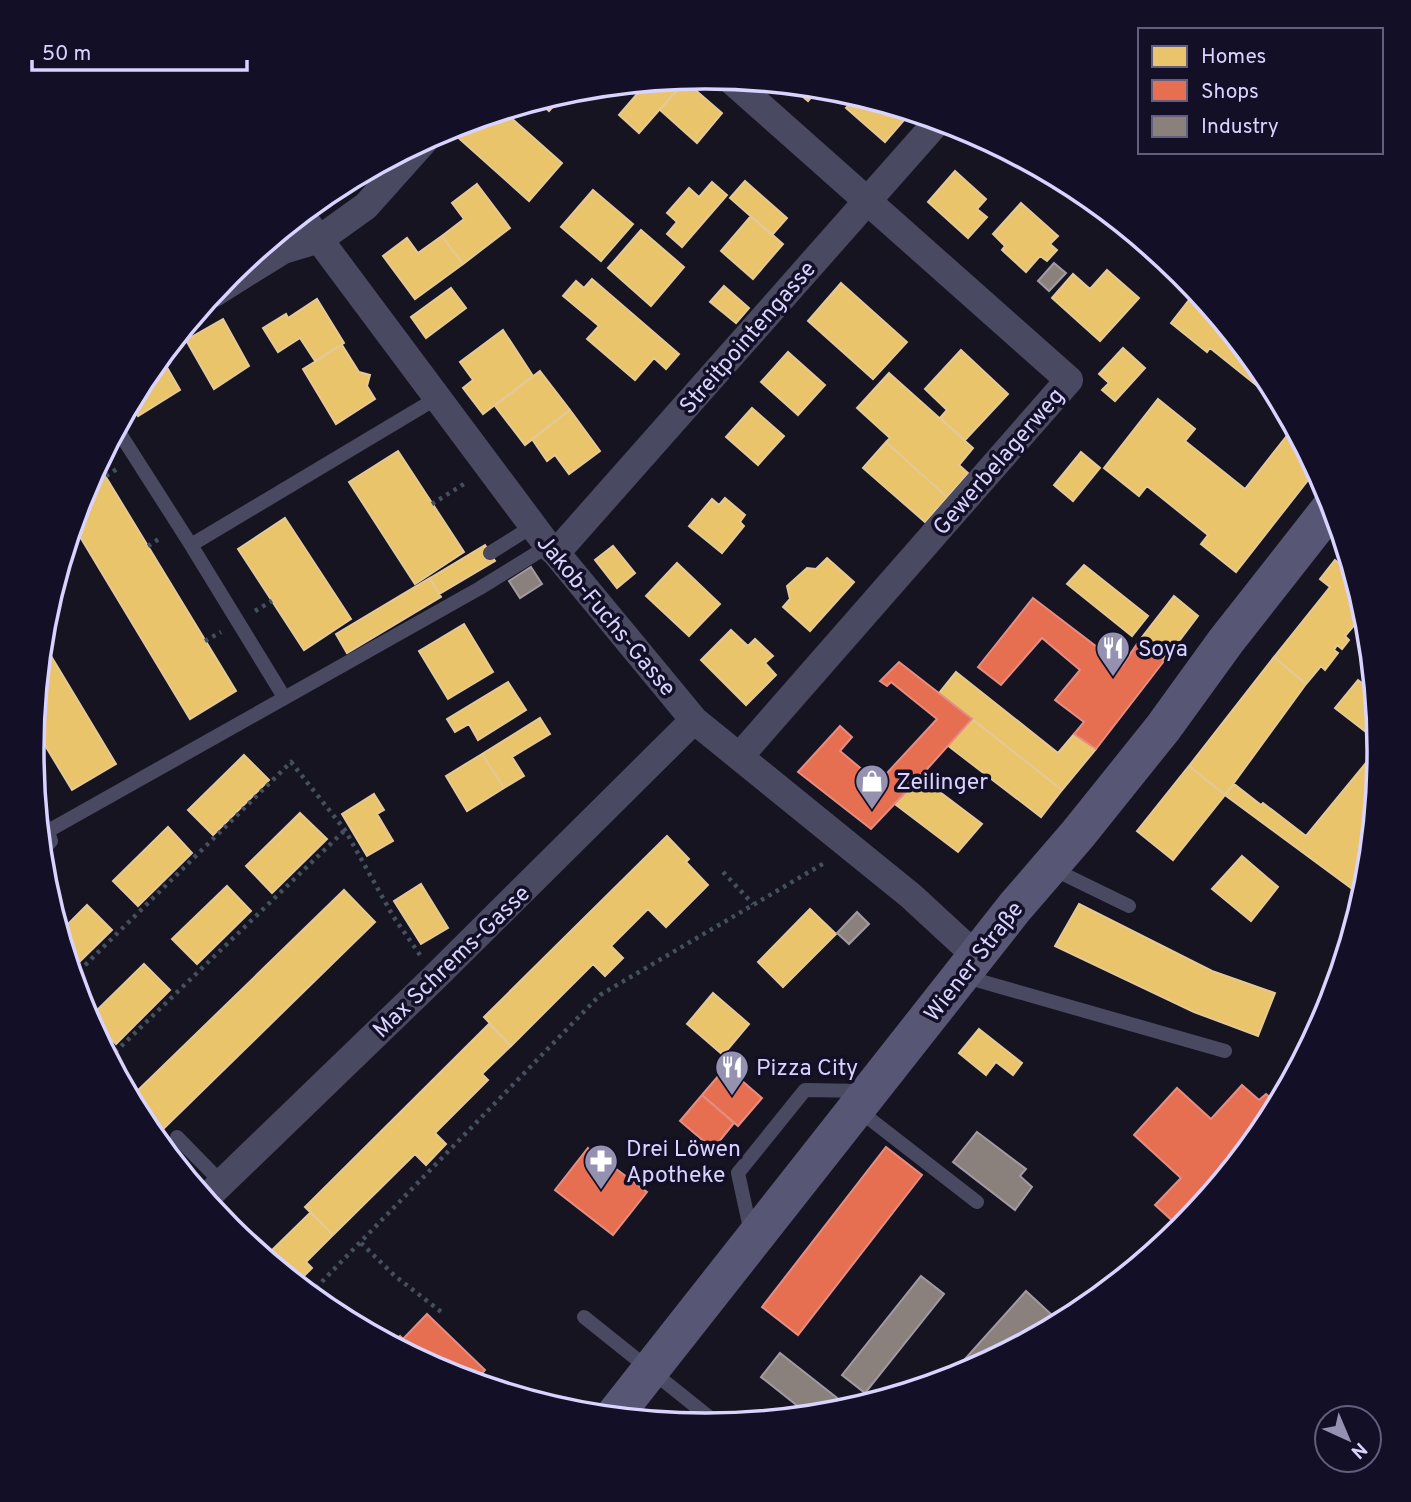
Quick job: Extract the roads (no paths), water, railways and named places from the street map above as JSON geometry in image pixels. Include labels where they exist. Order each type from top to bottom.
[{"type":"main road","name":"Wiener Straße","points":[[621,1407],[968,966],[1155,739],[1226,641],[1326,521]]},
{"type":"street","name":"Gewerbelagerweg","points":[[740,756],[1069,380],[744,91]]},
{"type":"street","name":"Streitpointengasse","points":[[546,542],[867,202],[931,129]]},
{"type":"street","points":[[252,269],[283,250],[320,239],[366,206],[407,160]]},
{"type":"street","name":"Jakob-Fuchs-Gasse","points":[[307,223],[546,542],[694,720],[940,921],[968,966]]},
{"type":"street","name":"Max Schrems-Gasse","points":[[214,1191],[694,720]]},
{"type":"lane","points":[[191,545],[438,398]]},
{"type":"lane","points":[[123,438],[284,698]]},
{"type":"lane","points":[[490,553],[546,542]]},
{"type":"lane","points":[[48,831],[480,588],[546,542]]},
{"type":"lane","points":[[1048,866],[1129,906]]},
{"type":"lane","points":[[968,966],[1225,1051]]},
{"type":"lane","points":[[752,1240],[738,1173],[805,1090],[863,1100],[977,1202]]},
{"type":"lane","points":[[177,1137],[214,1191]]},
{"type":"lane","points":[[584,1317],[705,1413]]},
{"type":"place","name":"Soya","points":[[1113,678]]},
{"type":"place","name":"Zeilinger","points":[[872,811]]},
{"type":"place","name":"Pizza City","points":[[732,1097]]},
{"type":"place","name":"Drei Löwen Apotheke","points":[[601,1191]]}]
